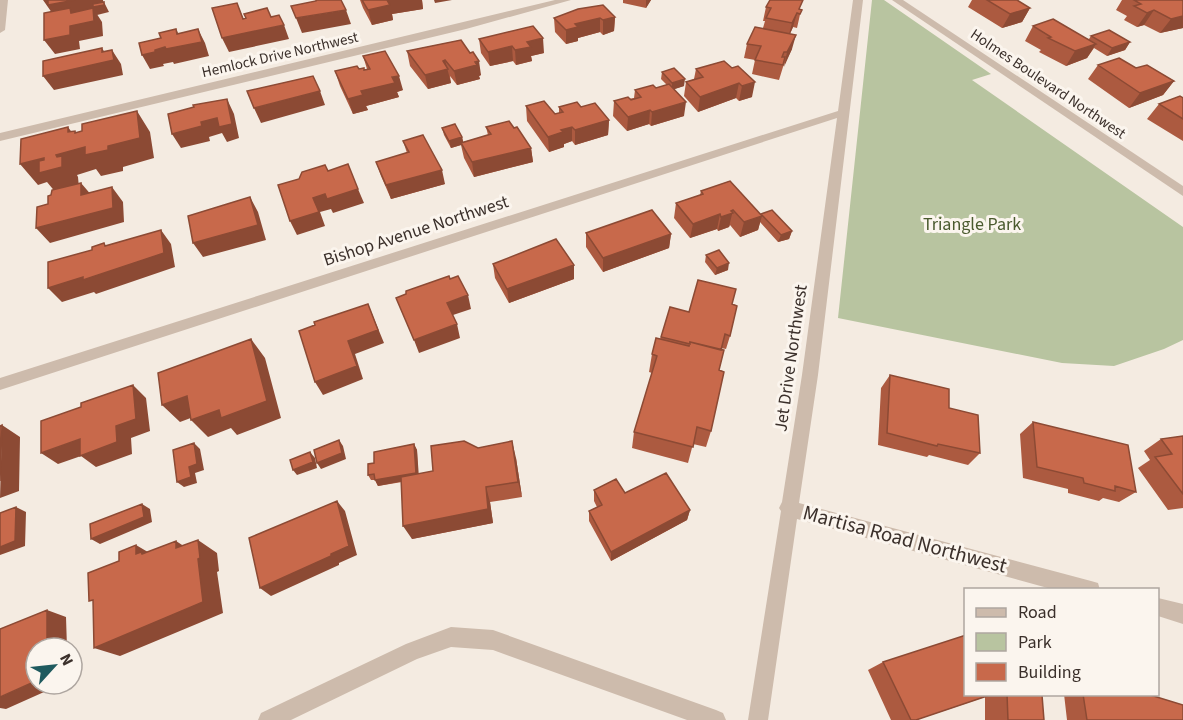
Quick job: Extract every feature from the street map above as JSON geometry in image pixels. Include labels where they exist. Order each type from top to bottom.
[{"type":"street","points":[[0,30],[3,0]]},
{"type":"street","name":"Hemlock Drive Northwest","points":[[0,138],[566,0]]},
{"type":"street","name":"Jet Drive Northwest","points":[[758,720],[788,508],[810,375],[858,0]]},
{"type":"street","name":"Holmes Boulevard Northwest","points":[[897,0],[1183,192]]},
{"type":"street","name":"Bishop Avenue Northwest","points":[[0,384],[843,113]]},
{"type":"street","name":"Martisa Road Northwest","points":[[788,508],[1084,588]]},
{"type":"street","points":[[1159,608],[1183,614]]},
{"type":"street","points":[[268,720],[413,651],[451,637],[493,640],[716,720]]},
{"type":"green space","name":"Triangle Park","points":[[872,0],[884,0],[991,74],[972,80],[1183,227],[1183,340],[1114,366],[1062,363],[838,318]]},
{"type":"building","points":[[48,0],[75,0],[48,5]]},
{"type":"building","points":[[316,0],[341,0],[346,10],[296,18],[291,6]]},
{"type":"building","points":[[362,0],[387,0],[390,5],[368,10]]},
{"type":"building","points":[[770,0],[803,0],[799,9],[802,10],[800,14],[797,13],[792,23],[766,18],[771,8],[766,7]]},
{"type":"building","points":[[987,0],[1017,0],[1030,8],[1010,14]]},
{"type":"building","points":[[1134,0],[1182,0],[1183,16],[1171,19],[1154,10],[1147,13],[1134,6],[1141,4]]},
{"type":"building","points":[[104,2],[104,5],[93,7],[93,4]]},
{"type":"building","points":[[237,3],[243,19],[246,18],[244,14],[267,8],[271,17],[279,15],[284,25],[222,38],[212,8]]},
{"type":"building","points":[[603,5],[615,17],[575,24],[578,27],[566,30],[554,18],[578,9]]},
{"type":"building","points":[[70,8],[71,13],[93,8],[94,21],[70,26],[70,35],[44,40],[44,13]]},
{"type":"building","points":[[1053,19],[1096,44],[1075,51],[1048,38],[1051,37],[1033,26]]},
{"type":"building","points":[[533,26],[543,38],[527,42],[531,47],[515,50],[512,46],[488,52],[479,39]]},
{"type":"building","points":[[755,27],[796,35],[787,52],[784,52],[783,65],[755,60],[761,46],[747,44]]},
{"type":"building","points":[[176,29],[177,34],[198,29],[202,42],[166,49],[165,47],[142,55],[139,43],[161,38],[159,33]]},
{"type":"building","points":[[1109,30],[1130,42],[1112,48],[1091,36]]},
{"type":"building","points":[[461,40],[479,61],[475,62],[477,65],[454,71],[445,60],[443,61],[448,69],[425,75],[407,51]]},
{"type":"building","points":[[102,48],[102,52],[112,50],[114,60],[43,76],[43,61]]},
{"type":"building","points":[[385,51],[399,76],[392,77],[395,83],[361,91],[363,95],[348,99],[335,71],[357,66],[359,69],[370,69],[363,56]]},
{"type":"building","points":[[1119,58],[1136,68],[1147,65],[1174,81],[1140,93],[1098,65]]},
{"type":"building","points":[[724,61],[732,68],[738,66],[755,82],[742,86],[739,83],[700,97],[686,82],[703,77],[696,69]]},
{"type":"building","points":[[674,68],[685,79],[672,83],[662,72]]},
{"type":"building","points":[[313,76],[320,91],[254,108],[247,91]]},
{"type":"building","points":[[669,84],[686,102],[628,117],[614,101],[628,97],[631,100],[641,97],[635,90]]},
{"type":"building","points":[[1180,96],[1183,98],[1183,119],[1159,104]]},
{"type":"building","points":[[227,99],[232,124],[219,127],[217,118],[201,122],[202,126],[172,134],[168,114],[194,107],[193,105]]},
{"type":"building","points":[[544,101],[555,114],[563,112],[559,107],[577,102],[581,107],[595,103],[609,120],[575,130],[572,127],[561,130],[563,132],[548,137],[526,106]]},
{"type":"building","points":[[137,111],[140,138],[108,146],[108,150],[85,155],[85,147],[56,155],[57,157],[62,156],[62,167],[39,173],[39,161],[44,158],[20,164],[21,139],[68,127],[68,132],[75,131],[75,133],[82,131],[82,124]]},
{"type":"building","points":[[509,121],[514,128],[517,127],[531,148],[472,162],[461,143],[491,134],[486,127]]},
{"type":"building","points":[[455,124],[462,137],[449,141],[442,128]]},
{"type":"building","points":[[423,135],[442,170],[386,185],[376,162],[409,152],[403,141]]},
{"type":"building","points":[[348,164],[358,189],[327,199],[325,194],[313,198],[319,212],[290,221],[278,185],[299,179],[302,172],[325,165],[328,171]]},
{"type":"building","points":[[730,181],[762,216],[744,222],[733,210],[731,211],[733,213],[721,217],[720,214],[693,224],[676,203],[703,194],[701,191]]},
{"type":"building","points":[[81,183],[81,195],[112,187],[113,208],[36,228],[37,207],[48,204],[48,196],[51,195],[52,190]]},
{"type":"building","points":[[250,197],[258,225],[193,243],[188,216]]},
{"type":"building","points":[[652,210],[671,234],[603,258],[586,233]]},
{"type":"building","points":[[772,210],[792,231],[781,235],[761,214]]},
{"type":"building","points":[[161,230],[164,253],[83,280],[83,277],[48,288],[48,262],[92,250],[92,247],[104,243],[105,246]]},
{"type":"building","points":[[556,239],[574,265],[507,289],[493,264]]},
{"type":"building","points":[[719,250],[729,263],[717,268],[706,255]]},
{"type":"building","points":[[449,276],[450,279],[458,276],[468,295],[447,303],[457,324],[414,340],[396,298],[406,294],[406,291]]},
{"type":"building","points":[[698,280],[736,289],[732,304],[737,306],[730,336],[725,334],[721,350],[661,337],[670,307],[689,312]]},
{"type":"building","points":[[368,304],[378,330],[348,341],[357,366],[315,382],[299,331],[315,325],[314,322]]},
{"type":"building","points":[[656,338],[689,346],[690,342],[724,350],[719,370],[724,372],[711,431],[697,427],[693,447],[634,432],[657,356],[652,354]]},
{"type":"building","points":[[251,339],[267,401],[221,418],[219,410],[191,420],[187,396],[162,405],[158,373]]},
{"type":"building","points":[[890,375],[949,389],[949,408],[978,415],[980,453],[938,444],[937,446],[887,433]]},
{"type":"building","points":[[133,385],[136,419],[116,426],[117,442],[80,456],[80,439],[41,453],[41,421],[81,407],[81,403]]},
{"type":"building","points":[[1033,422],[1128,445],[1136,492],[1115,486],[1115,491],[1084,483],[1083,478],[1037,467]]},
{"type":"building","points":[[2,425],[0,481],[0,426]]},
{"type":"building","points":[[1183,436],[1183,494],[1155,457],[1172,454],[1161,439]]},
{"type":"building","points":[[339,440],[342,453],[317,463],[314,450]]},
{"type":"building","points":[[464,441],[478,448],[512,441],[518,482],[486,487],[488,509],[403,526],[401,477],[433,471],[431,446]]},
{"type":"building","points":[[194,443],[197,464],[189,467],[191,477],[177,482],[173,450]]},
{"type":"building","points":[[414,444],[416,473],[375,480],[374,474],[368,475],[368,464],[374,463],[374,452]]},
{"type":"building","points":[[310,452],[313,462],[293,470],[290,460]]},
{"type":"building","points":[[666,473],[690,510],[611,552],[589,511],[602,505],[594,490],[616,479],[625,493]]},
{"type":"building","points":[[337,501],[349,546],[260,588],[249,538]]},
{"type":"building","points":[[142,504],[144,517],[91,539],[90,524]]},
{"type":"building","points":[[16,507],[15,541],[0,547],[0,513]]},
{"type":"building","points":[[198,540],[203,602],[94,648],[93,600],[89,601],[88,573],[119,561],[119,552],[136,545],[136,554],[141,552],[142,554],[176,541],[176,548]]},
{"type":"building","points":[[47,610],[47,636],[24,636],[24,686],[0,697],[0,629]]},
{"type":"building","points":[[964,636],[964,696],[987,696],[911,720],[883,662]]},
{"type":"building","points":[[1007,696],[1042,696],[1044,720],[1008,720]]},
{"type":"building","points":[[1083,696],[1154,696],[1183,705],[1183,720],[1087,720]]}]
